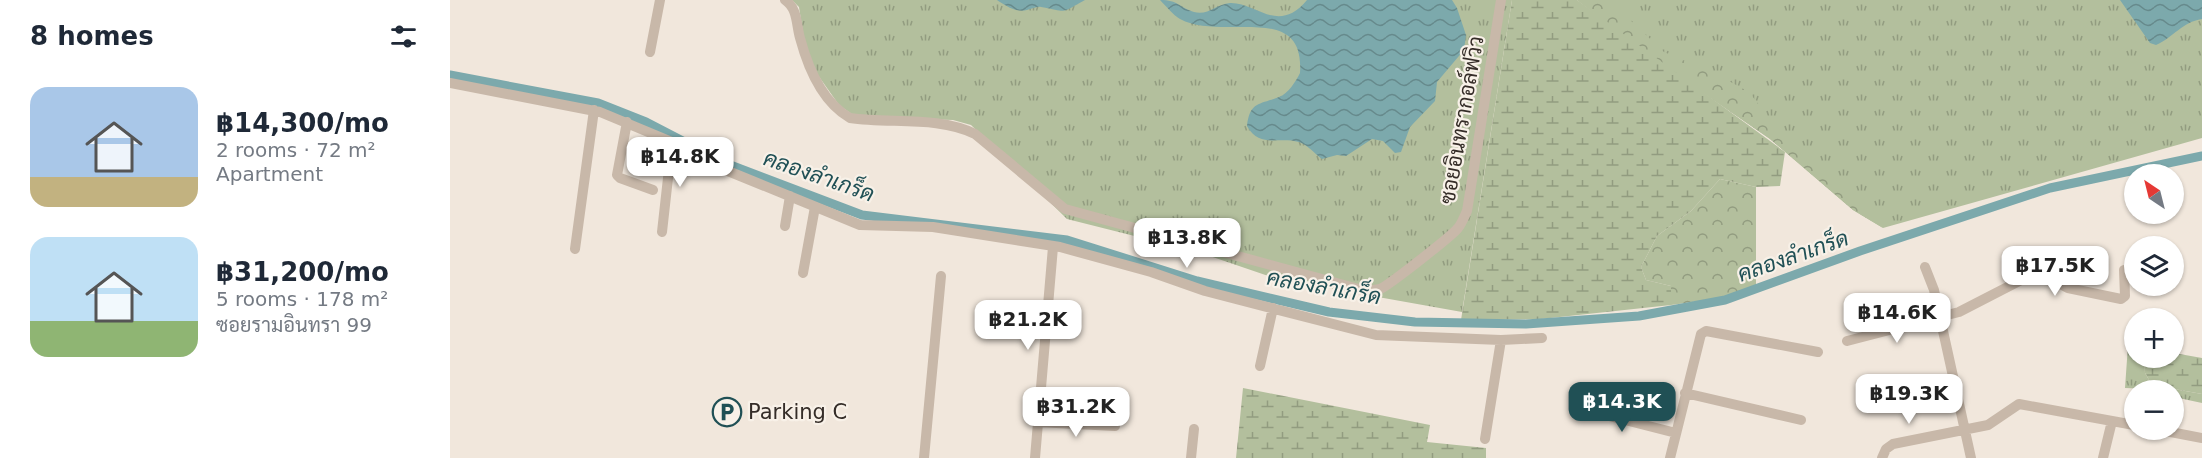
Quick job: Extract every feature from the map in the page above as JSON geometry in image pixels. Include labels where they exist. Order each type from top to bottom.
[{"type":"street","points":[[650,52],[660,0]]},
{"type":"street","name":"ซอยอินทรากอล์ฟวิว","points":[[785,0],[795,15],[799,36],[814,78],[840,112],[850,118],[940,124],[964,129],[975,134],[1065,209],[1167,234],[1267,266],[1366,291],[1378,290],[1389,284],[1447,239],[1458,228],[1467,212],[1501,0]]},
{"type":"street","points":[[450,83],[484,92],[594,110],[672,142],[723,169],[860,225],[933,227],[1053,246],[1096,256],[1205,291],[1376,335],[1501,340],[1542,338]]},
{"type":"street","points":[[575,249],[594,110]]},
{"type":"street","points":[[627,122],[617,175],[653,190]]},
{"type":"street","points":[[662,232],[672,142]]},
{"type":"street","points":[[785,226],[790,196]]},
{"type":"street","points":[[803,273],[814,207]]},
{"type":"street","points":[[1035,458],[1053,246]]},
{"type":"street","points":[[1925,267],[1940,319],[1971,458]]},
{"type":"street","points":[[1847,341],[1940,319],[1959,312],[2026,276],[2040,273],[2068,288],[2121,299],[2126,296]]},
{"type":"street","points":[[924,458],[941,276]]},
{"type":"street","points":[[1260,366],[1273,308]]},
{"type":"street","points":[[1670,458],[1699,338],[1706,331],[1818,352]]},
{"type":"street","points":[[1485,439],[1501,340]]},
{"type":"street","points":[[1685,393],[1801,420]]},
{"type":"street","points":[[1882,458],[1886,449],[1893,444],[1995,423],[2009,409],[2019,404],[2124,423]]},
{"type":"street","points":[[1574,406],[1676,432]]},
{"type":"street","points":[[2103,458],[2112,421]]},
{"type":"street","points":[[1037,422],[1115,426]]},
{"type":"street","points":[[1191,458],[1194,429]]},
{"type":"street","points":[[2184,435],[2202,438]]},
{"type":"green space","points":[[792,0],[1512,0],[1462,312],[1277,279],[1198,252],[1067,219],[971,125],[953,120],[856,117],[839,105],[815,71],[804,40],[799,7]]},
{"type":"green space","points":[[1512,0],[1577,0],[1785,152],[1780,186],[1756,187],[1720,179],[1691,211],[1657,236],[1641,267],[1646,280],[1671,286],[1671,305],[1541,319],[1461,320]]},
{"type":"green space","points":[[1577,0],[2202,0],[2202,138],[1883,228],[1853,210],[1770,139],[1647,54]]},
{"type":"green space","points":[[1577,0],[1609,0],[1664,52],[1716,74],[1749,92],[1781,133],[1883,228],[1853,210],[1770,139],[1647,54]]},
{"type":"green space","points":[[1720,179],[1756,187],[1756,286],[1721,298],[1671,305],[1671,286],[1646,280],[1641,267],[1657,236],[1691,211]]},
{"type":"green space","points":[[2184,355],[2202,358],[2202,394],[2184,391],[2184,380],[2149,380],[2145,368],[2184,368]]},
{"type":"green space","points":[[2126,368],[2145,368],[2149,380],[2126,380]]},
{"type":"green space","points":[[1243,388],[1430,425],[1427,442],[1486,448],[1486,458],[1236,458]]},
{"type":"green space","points":[[2184,391],[2202,394],[2202,403],[2184,399]]},
{"type":"water","points":[[997,0],[1085,0],[1064,11],[1039,7],[1019,11]]},
{"type":"water","points":[[1160,0],[1175,2],[1199,13],[1230,3],[1277,16],[1296,10],[1307,0],[1452,0],[1466,35],[1464,50],[1437,82],[1435,101],[1410,127],[1401,152],[1395,153],[1383,141],[1372,139],[1346,156],[1337,155],[1322,159],[1302,143],[1264,140],[1252,133],[1247,126],[1253,108],[1286,93],[1300,73],[1298,51],[1289,37],[1276,30],[1258,27],[1198,25],[1180,19]]},
{"type":"water","points":[[2120,0],[2202,0],[2202,19],[2183,26],[2156,45],[2150,43]]},
{"type":"waterway","name":"คลองลำเกร็ด","points":[[450,75],[598,103],[646,122],[725,163],[862,215],[1067,240],[1197,281],[1329,312],[1415,322],[1526,324],[1639,316],[1725,300],[1860,251],[2050,188],[2202,156]]},
{"type":"place","name":"Parking C","points":[[727,412]]}]
